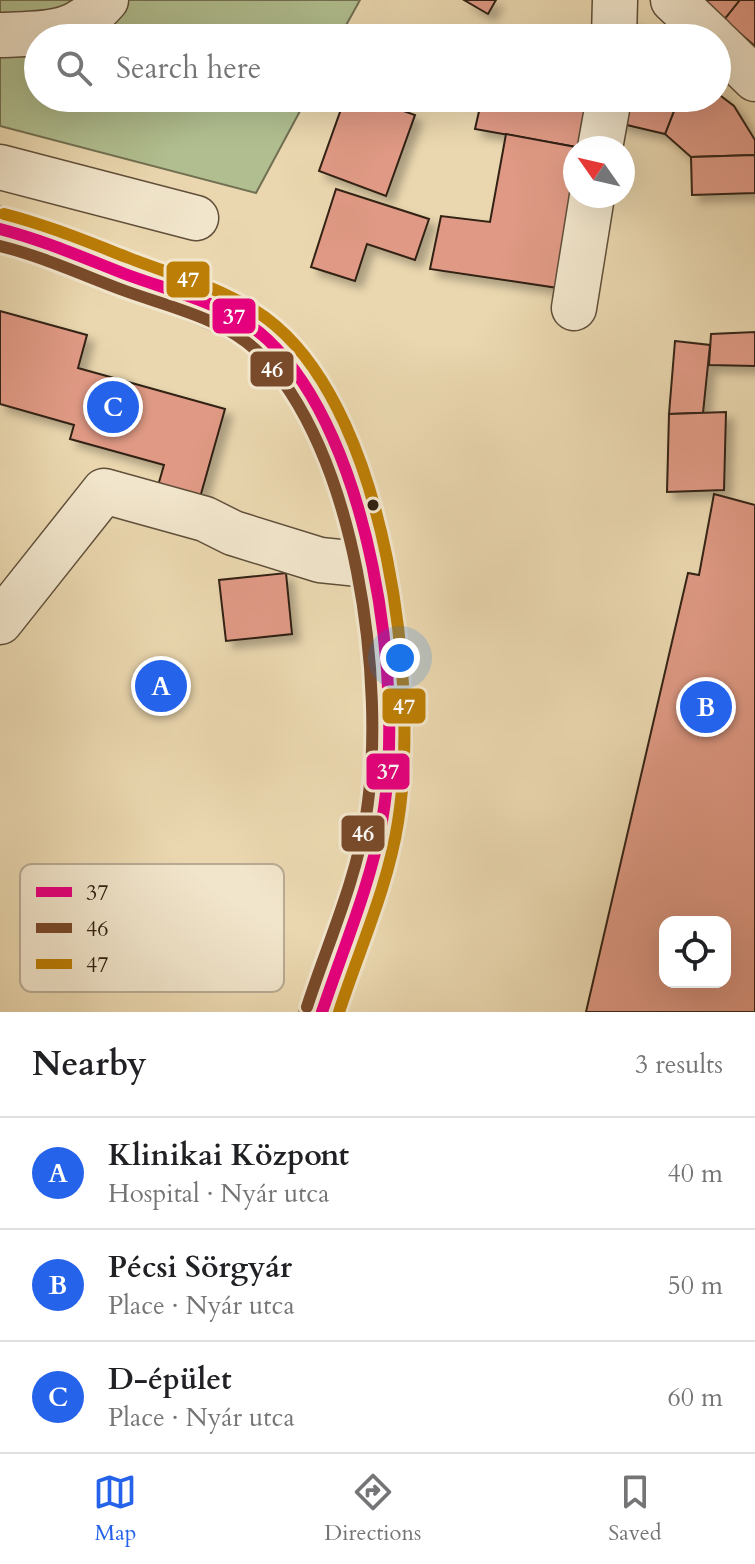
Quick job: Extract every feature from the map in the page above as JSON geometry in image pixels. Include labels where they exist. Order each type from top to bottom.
[{"type":"street","points":[[79,24],[106,0]]},
{"type":"street","points":[[614,24],[615,0]]},
{"type":"street","points":[[673,0],[698,24]]},
{"type":"street","points":[[0,35],[24,34]]},
{"type":"street","points":[[731,56],[755,79]]},
{"type":"street","points":[[602,136],[606,112]]},
{"type":"street","points":[[0,167],[196,218]]},
{"type":"street","points":[[574,308],[590,208]]},
{"type":"street","points":[[10,231],[220,310],[274,346],[303,381],[340,451],[387,652],[392,747],[382,822],[322,1012]]},
{"type":"street","points":[[0,622],[104,491],[205,519],[233,533],[320,560],[369,565]]},
{"type":"green space","points":[[0,0],[360,0],[347,24],[24,24],[24,112],[299,112],[256,193],[0,126]]},
{"type":"building","points":[[464,0],[496,0],[488,14]]},
{"type":"building","points":[[703,0],[740,0],[724,20]]},
{"type":"building","points":[[740,0],[755,0],[755,46],[731,24],[724,20]]},
{"type":"building","points":[[731,104],[755,140],[755,155],[691,157],[665,134],[674,112],[731,112]]},
{"type":"building","points":[[340,112],[407,112],[415,115],[386,196],[319,171]]},
{"type":"building","points":[[479,112],[590,112],[585,136],[563,136],[563,145],[475,129]]},
{"type":"building","points":[[616,112],[674,112],[665,134],[614,122]]},
{"type":"building","points":[[506,134],[563,145],[563,208],[572,208],[558,288],[430,269],[441,216],[490,222]]},
{"type":"building","points":[[755,155],[755,193],[692,195],[691,157]]},
{"type":"building","points":[[336,189],[429,219],[415,260],[367,244],[355,281],[311,267]]},
{"type":"building","points":[[0,311],[87,335],[78,368],[225,409],[199,501],[157,489],[164,465],[70,439],[74,425],[0,404]]},
{"type":"building","points":[[755,332],[755,366],[709,365],[711,334]]},
{"type":"building","points":[[675,341],[710,345],[703,413],[669,414]]},
{"type":"building","points":[[726,412],[724,490],[667,492],[669,414]]},
{"type":"building","points":[[714,494],[755,505],[755,1012],[586,1012],[688,573],[699,575]]},
{"type":"building","points":[[286,573],[292,634],[226,641],[219,580]]},
{"type":"transit line","name":"47","points":[[4,214],[206,286],[260,314],[276,326],[314,369],[345,424],[369,489],[387,558],[404,700],[404,765],[398,822],[387,870],[339,1012]]},
{"type":"transit line","name":"37","points":[[0,229],[200,300],[236,317],[268,340],[303,383],[333,438],[356,500],[373,567],[384,635],[389,703],[388,766],[382,821],[371,869],[322,1012]]},
{"type":"transit line","name":"46","points":[[0,246],[192,314],[243,339],[257,351],[291,393],[319,446],[341,506],[357,571],[367,637],[372,702],[371,762],[366,816],[355,865],[307,1007]]},
{"type":"place","name":"D-épület","points":[[113,407]]},
{"type":"place","name":"Klinikai Központ","points":[[161,686]]},
{"type":"place","name":"Pécsi Sörgyár","points":[[706,707]]}]
